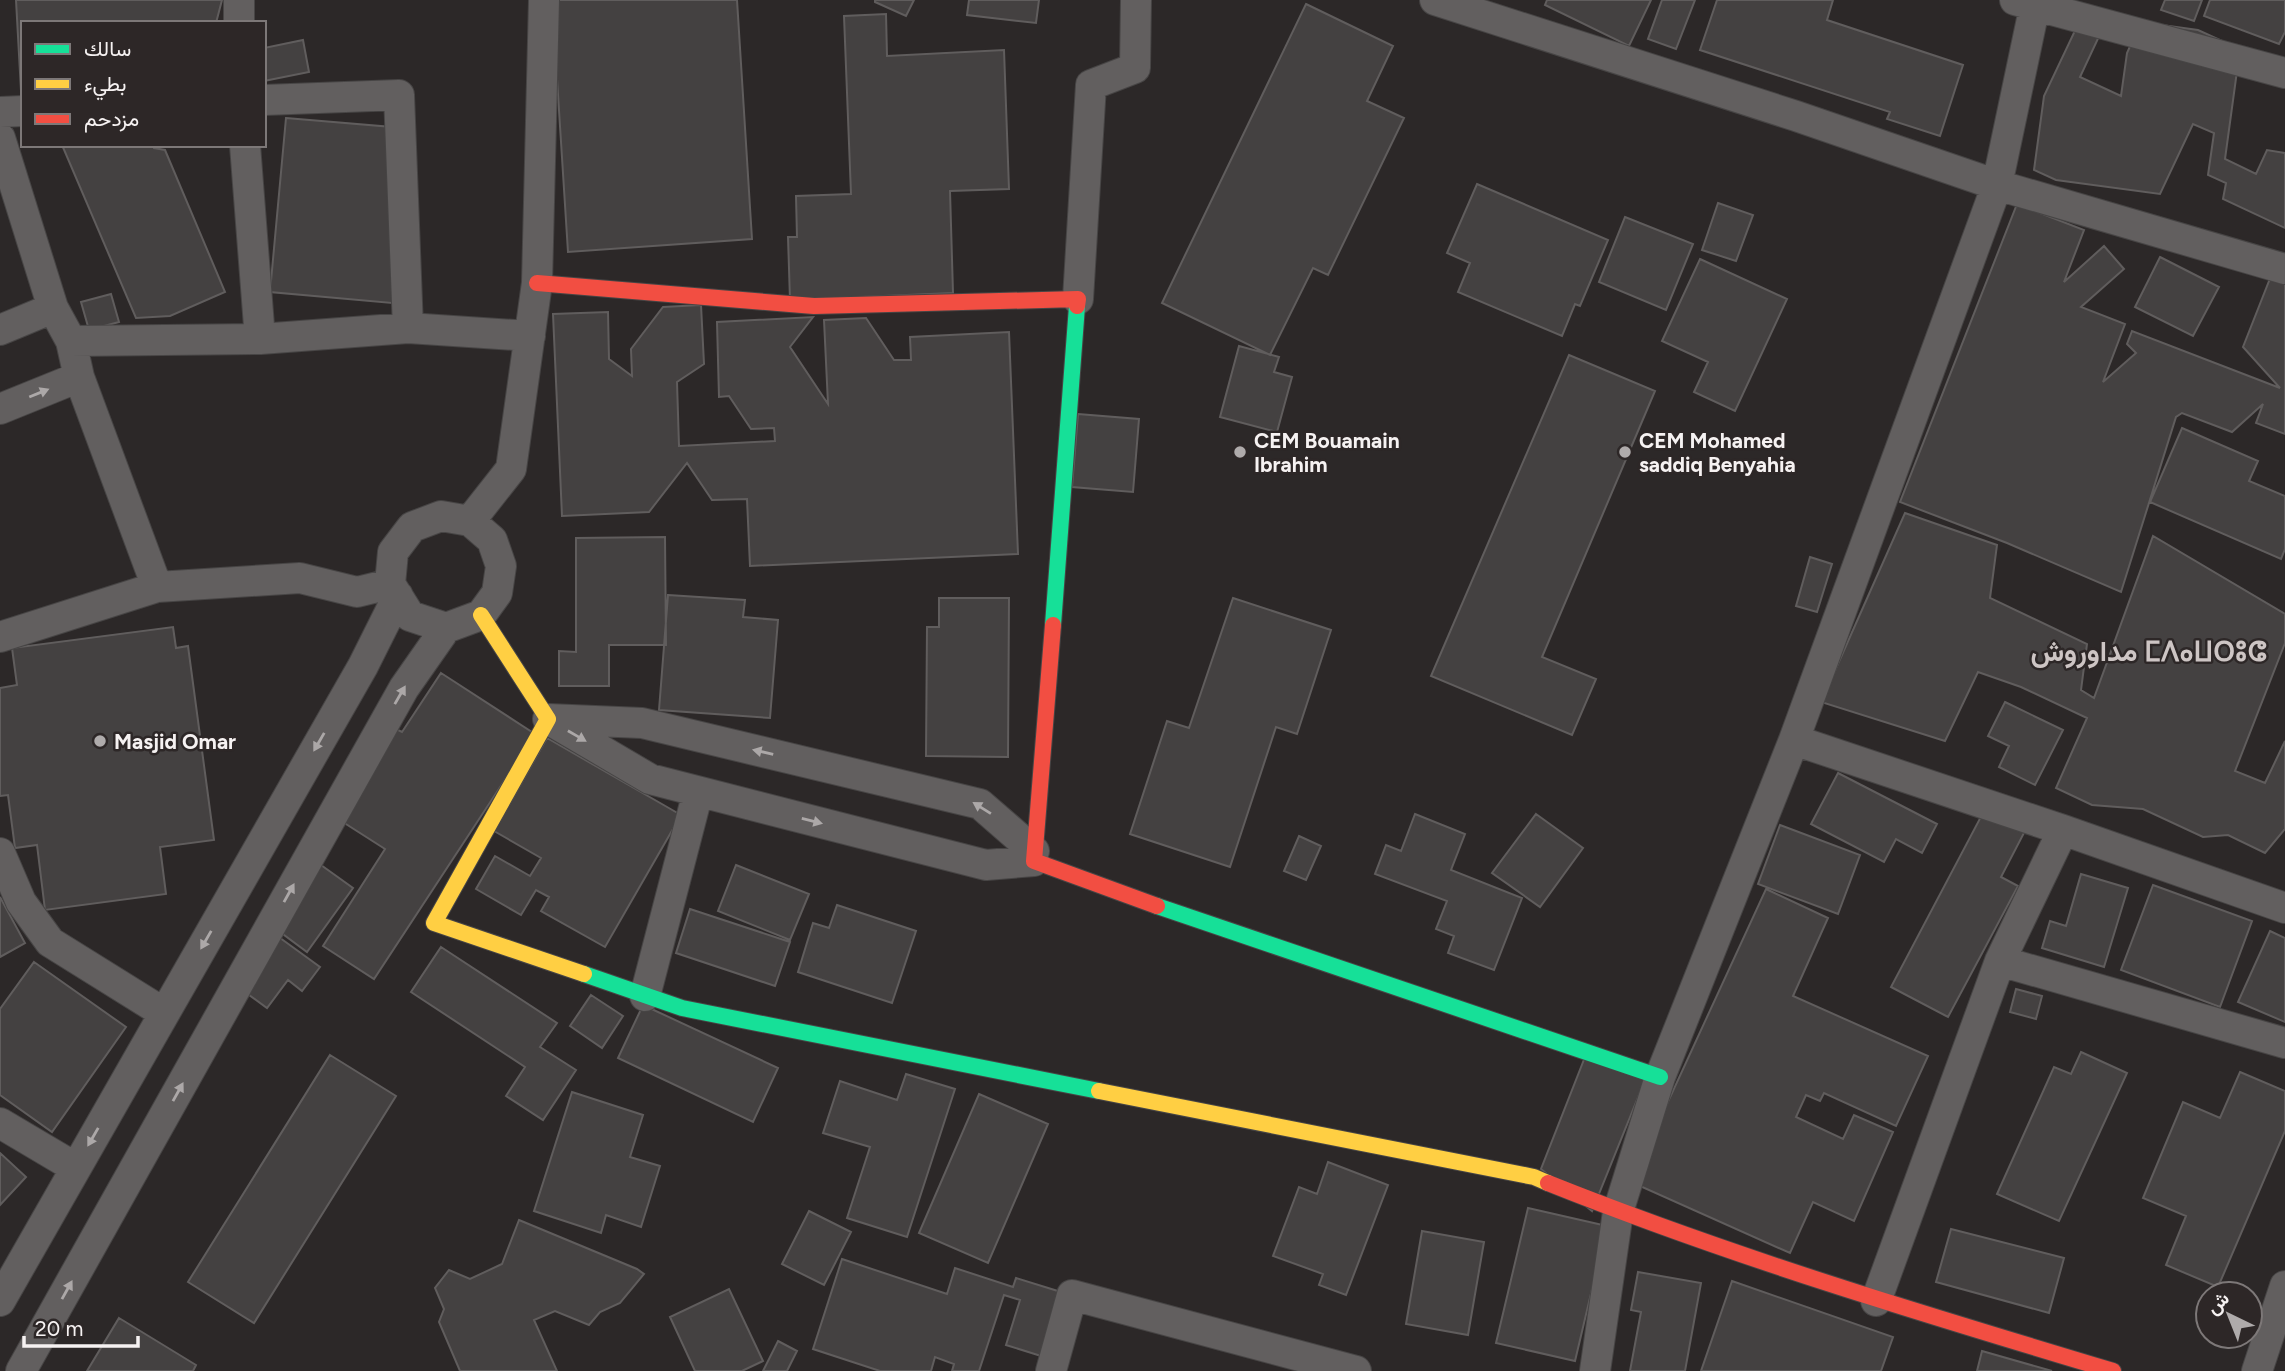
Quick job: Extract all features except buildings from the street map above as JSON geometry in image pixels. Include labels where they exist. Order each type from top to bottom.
[{"type":"street","points":[[239,0],[239,21]]},
{"type":"street","points":[[470,521],[511,469],[530,336],[537,283],[544,0]]},
{"type":"street","points":[[1034,856],[1078,299],[1091,85],[1135,68],[1136,0]]},
{"type":"street","points":[[1435,0],[1796,116],[1997,185],[2285,269]]},
{"type":"street","points":[[1595,1371],[1618,1212],[1660,1077],[1794,740],[1997,185],[2029,2],[2285,73]]},
{"type":"street","points":[[266,100],[399,94],[408,328]]},
{"type":"street","points":[[0,112],[21,111]]},
{"type":"street","points":[[0,138],[53,308],[71,341],[79,377],[157,587]]},
{"type":"street","points":[[245,147],[260,339]]},
{"type":"street","points":[[537,283],[814,306],[1078,299]]},
{"type":"street","points":[[0,330],[53,308]]},
{"type":"street","points":[[71,341],[260,339],[408,328],[530,336]]},
{"type":"street","points":[[0,409],[79,377]]},
{"type":"street","points":[[0,1301],[363,666],[394,590],[393,552],[412,527],[441,516],[470,521],[492,540],[501,566],[497,593],[481,615],[446,628],[404,688],[21,1371]]},
{"type":"street","points":[[0,637],[157,587],[300,578],[357,592],[394,590]]},
{"type":"street","points":[[394,590],[410,616],[446,628]]},
{"type":"street","points":[[481,615],[548,719],[650,779],[986,865],[1034,856]]},
{"type":"street","points":[[548,719],[642,723],[980,804],[1034,856],[1166,909],[1660,1077]]},
{"type":"street","points":[[548,719],[434,923],[682,1008],[1534,1177],[1618,1212],[1876,1301],[2113,1371]]},
{"type":"street","points":[[1794,740],[2285,908]]},
{"type":"street","points":[[645,996],[698,792]]},
{"type":"street","points":[[1876,1301],[2000,961],[2063,830]]},
{"type":"street","points":[[0,853],[21,902],[50,942],[164,1013]]},
{"type":"street","points":[[2000,961],[2285,1043]]},
{"type":"street","points":[[0,1123],[76,1168]]},
{"type":"street","points":[[2258,1371],[2285,1286]]},
{"type":"street","points":[[1051,1371],[1072,1296],[1356,1371]]},
{"type":"traffic: fast","points":[[1053,625],[1077,306]]},
{"type":"traffic: fast","points":[[1157,906],[1660,1077]]},
{"type":"traffic: fast","points":[[584,974],[682,1008],[1099,1091]]},
{"type":"traffic: slow","points":[[481,615],[548,719],[434,923],[584,974]]},
{"type":"traffic: slow","points":[[1099,1091],[1534,1177],[1548,1183]]},
{"type":"traffic: jam","points":[[537,283],[814,306],[1078,299],[1077,306]]},
{"type":"traffic: jam","points":[[1053,625],[1034,861],[1157,906]]},
{"type":"traffic: jam","points":[[1548,1183],[1758,1260],[2113,1371]]},
{"type":"place","name":"CEM Bouamain Ibrahim","points":[[1240,452]]},
{"type":"place","name":"CEM Mohamed saddiq Benyahia","points":[[1625,452]]},
{"type":"place","name":"Masjid Omar","points":[[100,741]]},
{"type":"district","name":"مداوروش ⵎⴷⴰⵡⵔⵓⵛ","points":[[2149,651]]}]
